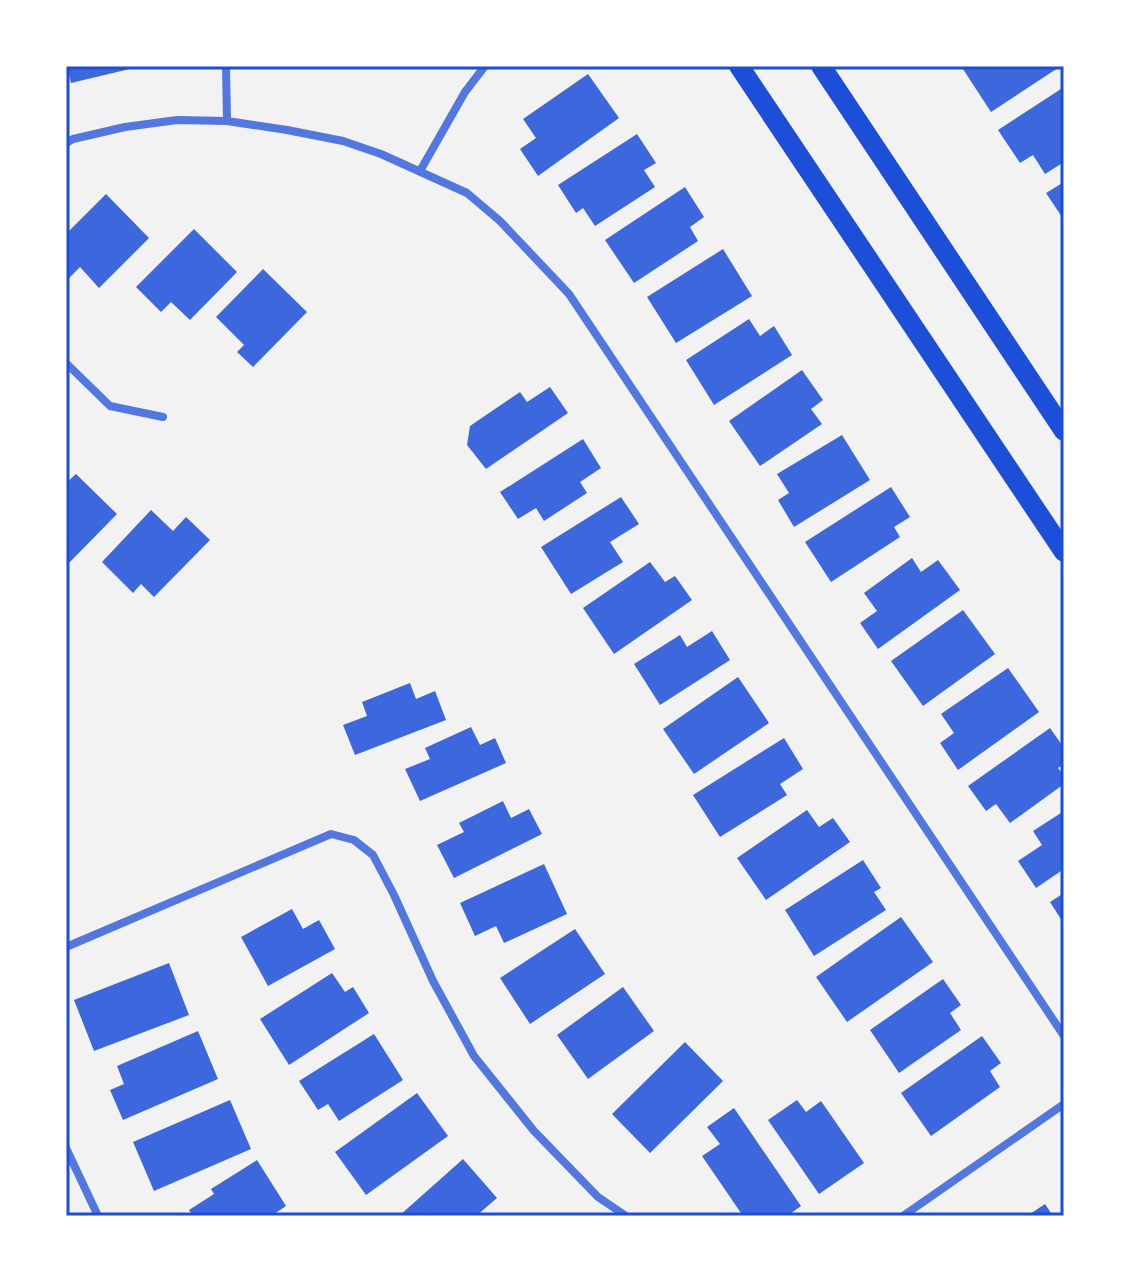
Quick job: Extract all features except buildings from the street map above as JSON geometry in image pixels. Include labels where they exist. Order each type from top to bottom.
[{"type":"main road","points":[[739,66],[1064,552]]},
{"type":"main road","points":[[821,66],[1064,431]]},
{"type":"street","points":[[226,66],[227,121]]},
{"type":"street","points":[[420,171],[465,92],[485,66]]},
{"type":"street","points":[[66,143],[125,127],[177,120],[227,121],[287,130],[343,141],[381,154],[467,193],[500,221],[569,294],[1064,1036]]},
{"type":"street","points":[[66,363],[110,406],[163,417]]},
{"type":"street","points":[[66,947],[331,834],[354,840],[373,855],[433,981],[474,1056],[534,1131],[598,1197],[626,1216]]},
{"type":"street","points":[[903,1216],[1064,1104]]},
{"type":"street","points":[[66,1148],[98,1216]]}]
